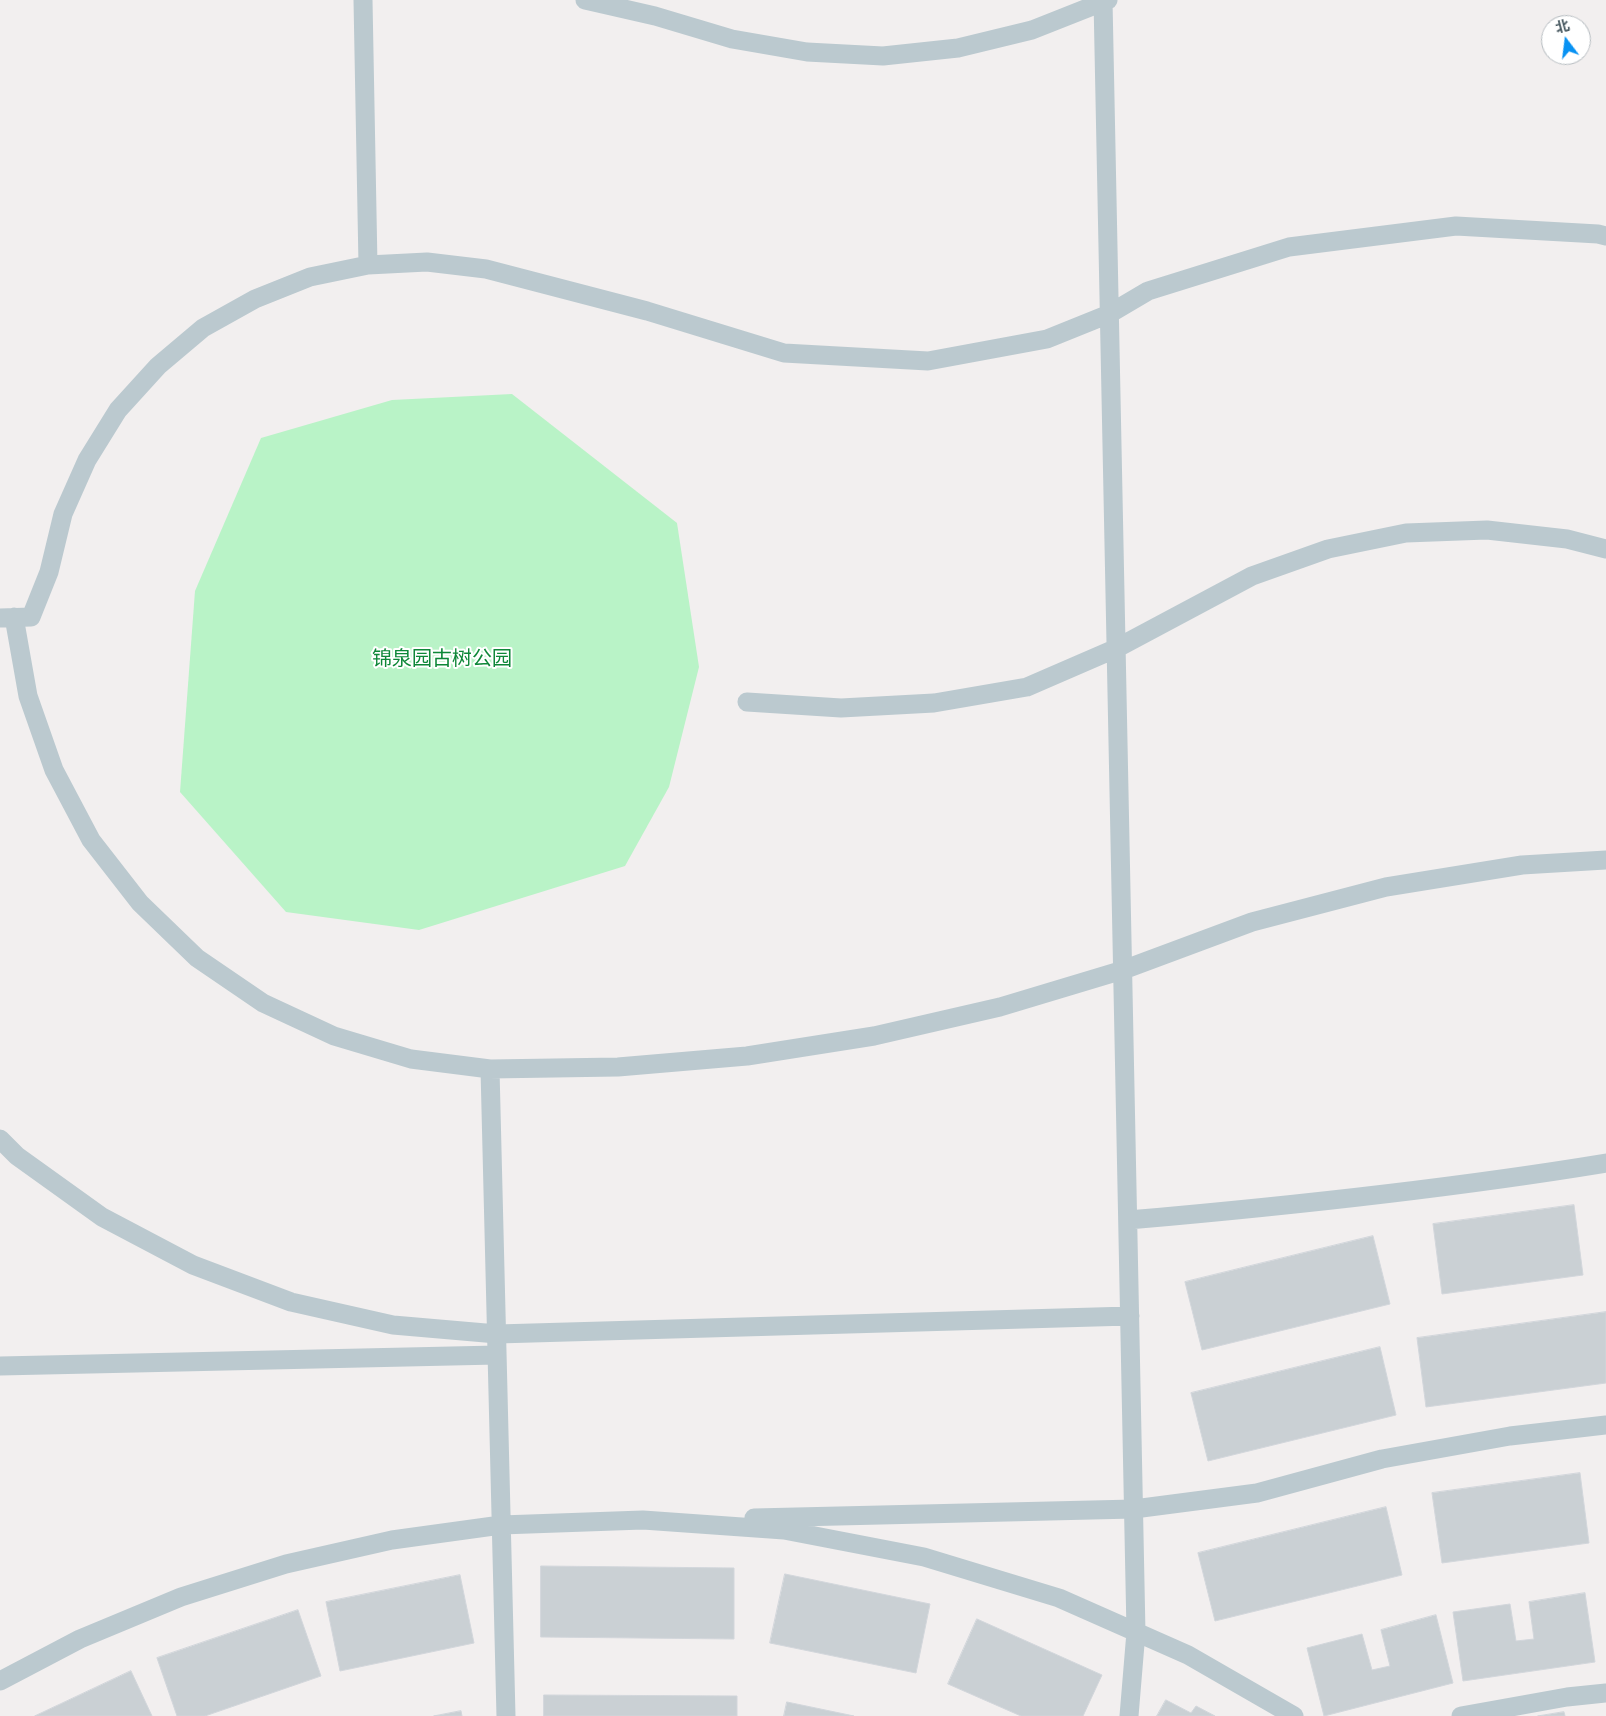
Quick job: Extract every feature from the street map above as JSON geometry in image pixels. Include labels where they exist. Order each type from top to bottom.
[{"type":"lane","points":[[363,0],[368,265]]},
{"type":"lane","points":[[585,0],[655,16],[732,40],[807,52],[883,56],[958,48],[1032,30],[1104,1],[1136,1632],[1129,1716]]},
{"type":"lane","points":[[1606,236],[1456,226],[1289,247],[1148,291],[1109,314],[1047,339],[928,361],[784,353],[647,311],[486,269],[427,262],[368,265],[310,277],[255,299],[203,328],[158,366],[118,410],[87,460],[64,514],[49,572],[31,616],[7,618],[28,696],[54,770],[92,840],[140,903],[197,958],[263,1003],[334,1036],[411,1059],[490,1069],[618,1067],[747,1056],[874,1036],[1000,1008],[1123,970],[1252,922],[1386,887],[1522,865],[1606,860]]},
{"type":"lane","points":[[747,702],[841,708],[934,703],[1026,687],[1117,648],[1252,576],[1328,549],[1406,533],[1487,530],[1567,539],[1606,549]]},
{"type":"lane","points":[[490,1069],[506,1716]]},
{"type":"lane","points":[[0,1140],[17,1156],[102,1217],[193,1265],[300,1304],[393,1325],[497,1334],[1130,1316]]},
{"type":"lane","points":[[1128,1220],[1263,1208],[1397,1193],[1606,1163]]},
{"type":"lane","points":[[0,1366],[497,1355]]},
{"type":"lane","points":[[0,1681],[80,1639],[181,1597],[286,1564],[392,1540],[501,1525],[1134,1509],[1257,1493],[1382,1459],[1500,1437],[1606,1425]]},
{"type":"lane","points":[[643,1520],[784,1530],[924,1557],[1059,1598],[1188,1655],[1294,1716]]},
{"type":"lane","points":[[1461,1716],[1567,1697],[1606,1693]]},
{"type":"green space","name":"锦泉园古树公园","points":[[512,394],[677,523],[699,667],[669,787],[625,866],[419,930],[286,912],[180,792],[195,591],[261,438],[392,400]]},
{"type":"building","points":[[1574,1205],[1583,1275],[1442,1294],[1433,1224]]},
{"type":"building","points":[[1373,1236],[1390,1304],[1202,1350],[1185,1282]]},
{"type":"building","points":[[1606,1312],[1606,1383],[1426,1407],[1417,1338]]},
{"type":"building","points":[[1380,1347],[1396,1415],[1208,1461],[1191,1393]]},
{"type":"building","points":[[1580,1473],[1589,1543],[1442,1563],[1432,1493]]},
{"type":"building","points":[[1386,1507],[1402,1575],[1215,1621],[1198,1553]]},
{"type":"building","points":[[541,1566],[734,1568],[734,1639],[541,1637]]},
{"type":"building","points":[[785,1574],[930,1604],[916,1673],[770,1643]]},
{"type":"building","points":[[460,1575],[474,1643],[340,1671],[326,1602]]},
{"type":"building","points":[[1585,1593],[1595,1662],[1463,1681],[1453,1612],[1510,1604],[1516,1641],[1534,1639],[1529,1602]]},
{"type":"building","points":[[298,1610],[321,1676],[205,1716],[177,1716],[157,1658]]},
{"type":"building","points":[[1436,1615],[1453,1683],[1324,1716],[1307,1648],[1362,1634],[1372,1670],[1390,1666],[1381,1630]]},
{"type":"building","points":[[977,1619],[1102,1675],[1083,1716],[1021,1716],[948,1684]]},
{"type":"building","points":[[131,1671],[152,1716],[35,1716]]},
{"type":"building","points":[[544,1695],[737,1696],[737,1716],[544,1716]]},
{"type":"building","points":[[1166,1700],[1191,1713],[1196,1706],[1215,1716],[1157,1716]]},
{"type":"building","points":[[787,1702],[854,1716],[784,1716]]},
{"type":"building","points":[[461,1711],[462,1716],[434,1716]]},
{"type":"building","points":[[1564,1712],[1565,1716],[1538,1716]]}]
